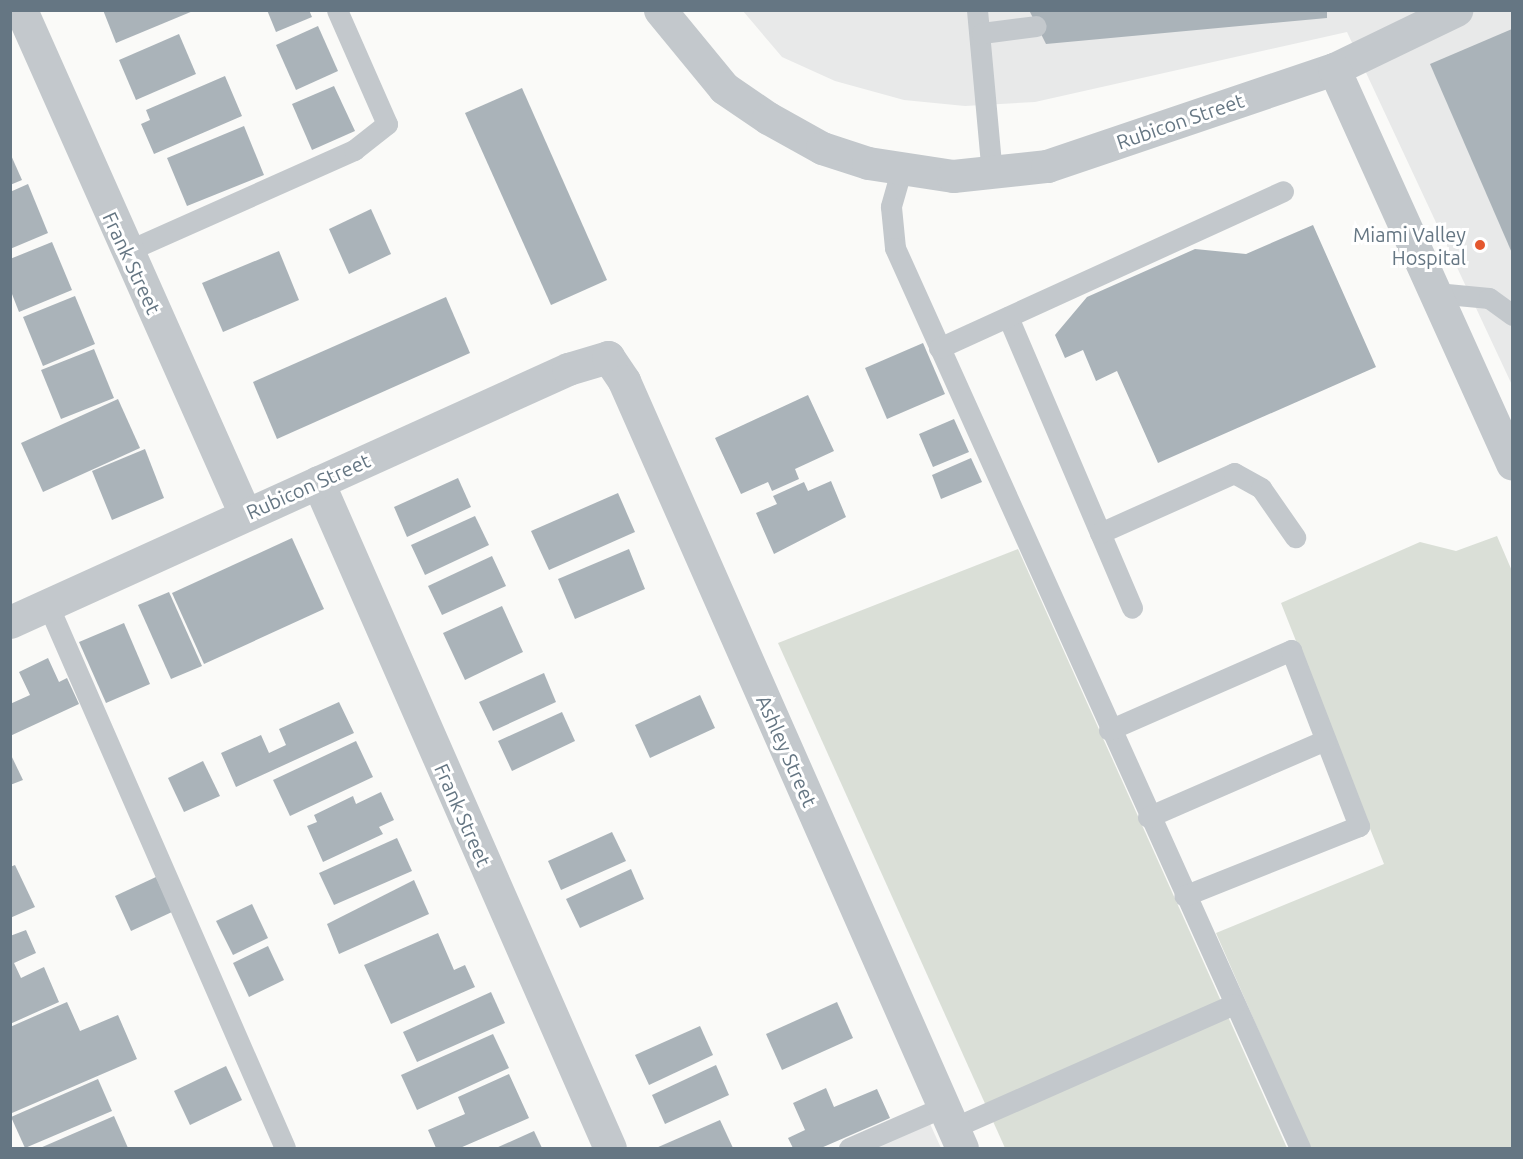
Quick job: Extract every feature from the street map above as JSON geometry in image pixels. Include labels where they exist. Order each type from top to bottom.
[{"type":"street","name":"Frank Street","points":[[21,10],[125,252],[245,514]]},
{"type":"street","name":"Rubicon Street","points":[[660,10],[724,88],[768,118],[822,148],[901,171],[992,175],[1025,170],[1334,69],[1456,10]]},
{"type":"street","points":[[1334,69],[1512,464]]},
{"type":"street","name":"Rubicon Street","points":[[10,622],[576,366],[608,357]]},
{"type":"street","name":"Ashley Street","points":[[608,357],[624,381],[952,1128]]},
{"type":"street","name":"Frank Street","points":[[318,482],[610,1149]]},
{"type":"lane","points":[[125,252],[354,150],[387,124],[337,10]]},
{"type":"lane","points":[[977,10],[982,33],[992,175]]},
{"type":"lane","points":[[982,33],[1036,26]]},
{"type":"lane","points":[[901,171],[891,207],[895,248],[1148,817],[1300,1149]]},
{"type":"lane","points":[[939,348],[1283,191]]},
{"type":"lane","points":[[1436,293],[1489,298],[1512,315]]},
{"type":"lane","points":[[1008,317],[1132,608]]},
{"type":"lane","points":[[1100,533],[1234,473],[1261,488],[1295,537]]},
{"type":"lane","points":[[48,605],[285,1149]]},
{"type":"lane","points":[[1109,730],[1291,650],[1359,826],[1184,896]]},
{"type":"lane","points":[[1148,817],[1325,740]]},
{"type":"lane","points":[[849,1149],[952,1128],[1234,1004]]},
{"type":"shaded area","name":"Miami Valley Hospital","points":[[743,11],[1512,11],[1512,385],[1347,32],[1035,102],[965,106],[904,100],[835,81],[782,57]]},
{"type":"shaded area","points":[[1497,536],[1512,571],[1512,1148],[1310,1148],[1216,933],[1384,864],[1281,603],[1420,542],[1456,551]]},
{"type":"shaded area","points":[[1018,549],[1287,1148],[1005,1148],[778,643]]},
{"type":"shaded area","points":[[926,1115],[941,1148],[849,1148]]},
{"type":"building","points":[[103,10],[193,10],[193,11],[116,43]]},
{"type":"building","points":[[267,10],[309,10],[312,17],[276,32]]},
{"type":"building","points":[[1029,10],[1327,10],[1327,18],[1046,44]]},
{"type":"building","points":[[318,26],[338,71],[296,90],[276,45]]},
{"type":"building","points":[[1512,29],[1512,253],[1430,64]]},
{"type":"building","points":[[179,34],[196,74],[136,100],[119,60]]},
{"type":"building","points":[[225,76],[242,116],[154,154],[141,124],[150,120],[146,110]]},
{"type":"building","points":[[334,86],[355,131],[312,150],[292,104]]},
{"type":"building","points":[[522,88],[607,280],[551,305],[465,113]]},
{"type":"building","points":[[244,126],[264,175],[187,206],[167,158]]},
{"type":"building","points":[[10,153],[22,180],[10,185]]},
{"type":"building","points":[[28,184],[48,233],[10,249],[10,192]]},
{"type":"building","points":[[371,209],[391,254],[349,274],[329,229]]},
{"type":"building","points":[[1313,225],[1376,367],[1158,463],[1117,371],[1096,381],[1083,350],[1065,358],[1055,335],[1087,297],[1195,249],[1246,254]]},
{"type":"building","points":[[52,242],[72,290],[19,312],[10,289],[10,259]]},
{"type":"building","points":[[279,251],[299,300],[223,332],[202,283]]},
{"type":"building","points":[[75,296],[95,344],[43,366],[23,317]]},
{"type":"building","points":[[446,297],[470,353],[277,439],[253,382]]},
{"type":"building","points":[[923,343],[945,394],[887,419],[865,368]]},
{"type":"building","points":[[94,349],[114,398],[61,419],[41,370]]},
{"type":"building","points":[[808,395],[834,451],[795,469],[799,479],[772,491],[768,482],[741,494],[715,438]]},
{"type":"building","points":[[118,399],[140,448],[43,492],[21,443]]},
{"type":"building","points":[[954,419],[969,452],[933,467],[919,434]]},
{"type":"building","points":[[145,449],[164,498],[112,520],[92,471]]},
{"type":"building","points":[[971,458],[982,482],[941,499],[932,475]]},
{"type":"building","points":[[458,478],[471,507],[407,537],[394,507]]},
{"type":"building","points":[[831,481],[846,517],[774,554],[756,513],[777,504],[773,496],[804,482],[808,491]]},
{"type":"building","points":[[618,493],[635,532],[549,570],[531,531]]},
{"type":"building","points":[[475,516],[489,545],[425,575],[411,545]]},
{"type":"building","points":[[292,538],[324,609],[204,664],[172,593]]},
{"type":"building","points":[[629,549],[645,589],[575,619],[558,579]]},
{"type":"building","points":[[492,556],[506,586],[442,615],[428,586]]},
{"type":"building","points":[[169,592],[202,666],[171,679],[138,605]]},
{"type":"building","points":[[502,606],[523,652],[465,680],[443,633]]},
{"type":"building","points":[[124,623],[150,684],[106,703],[79,642]]},
{"type":"building","points":[[48,658],[59,682],[67,678],[79,704],[10,736],[10,704],[30,695],[19,672]]},
{"type":"building","points":[[544,673],[556,702],[493,731],[479,702]]},
{"type":"building","points":[[700,695],[715,728],[650,758],[635,725]]},
{"type":"building","points":[[339,702],[354,733],[236,787],[221,753],[261,735],[269,753],[286,745],[279,729]]},
{"type":"building","points":[[562,712],[575,741],[512,771],[498,741]]},
{"type":"building","points":[[356,741],[373,777],[290,816],[273,780]]},
{"type":"building","points":[[10,753],[23,780],[10,785]]},
{"type":"building","points":[[203,761],[220,796],[184,812],[168,778]]},
{"type":"building","points":[[381,792],[394,820],[379,827],[383,834],[323,862],[307,826],[317,822],[314,815],[353,796],[356,804]]},
{"type":"building","points":[[612,832],[626,861],[561,890],[548,861]]},
{"type":"building","points":[[397,838],[412,871],[334,905],[319,873]]},
{"type":"building","points":[[15,865],[35,907],[10,918],[10,867]]},
{"type":"building","points":[[631,869],[644,899],[580,928],[566,899]]},
{"type":"building","points":[[156,877],[172,912],[131,931],[115,896]]},
{"type":"building","points":[[414,880],[429,914],[339,954],[327,924]]},
{"type":"building","points":[[252,904],[268,938],[233,955],[216,921]]},
{"type":"building","points":[[26,930],[36,953],[14,963],[21,978],[44,967],[59,1002],[10,1024],[10,936]]},
{"type":"building","points":[[438,933],[454,970],[465,965],[475,987],[391,1024],[364,965]]},
{"type":"building","points":[[268,946],[284,980],[249,997],[233,963]]},
{"type":"building","points":[[491,992],[505,1023],[417,1062],[403,1032]]},
{"type":"building","points":[[67,1002],[80,1031],[118,1015],[137,1059],[12,1113],[10,1027]]},
{"type":"building","points":[[837,1002],[853,1038],[782,1070],[766,1034]]},
{"type":"building","points":[[700,1026],[713,1055],[649,1085],[635,1055]]},
{"type":"building","points":[[493,1034],[509,1068],[417,1110],[401,1075]]},
{"type":"building","points":[[716,1065],[729,1095],[665,1124],[652,1095]]},
{"type":"building","points":[[226,1066],[242,1100],[190,1125],[174,1091]]},
{"type":"building","points":[[509,1074],[529,1118],[460,1148],[436,1148],[428,1130],[465,1114],[458,1097]]},
{"type":"building","points":[[98,1079],[112,1111],[25,1148],[11,1117]]},
{"type":"building","points":[[826,1088],[834,1107],[877,1089],[890,1118],[821,1148],[793,1148],[788,1138],[805,1130],[793,1103]]},
{"type":"building","points":[[114,1116],[128,1148],[40,1148]]},
{"type":"building","points":[[720,1120],[733,1148],[656,1148]]},
{"type":"building","points":[[534,1131],[542,1148],[496,1148]]},
{"type":"place","name":"Miami Valley Hospital","points":[[1480,245]]}]
